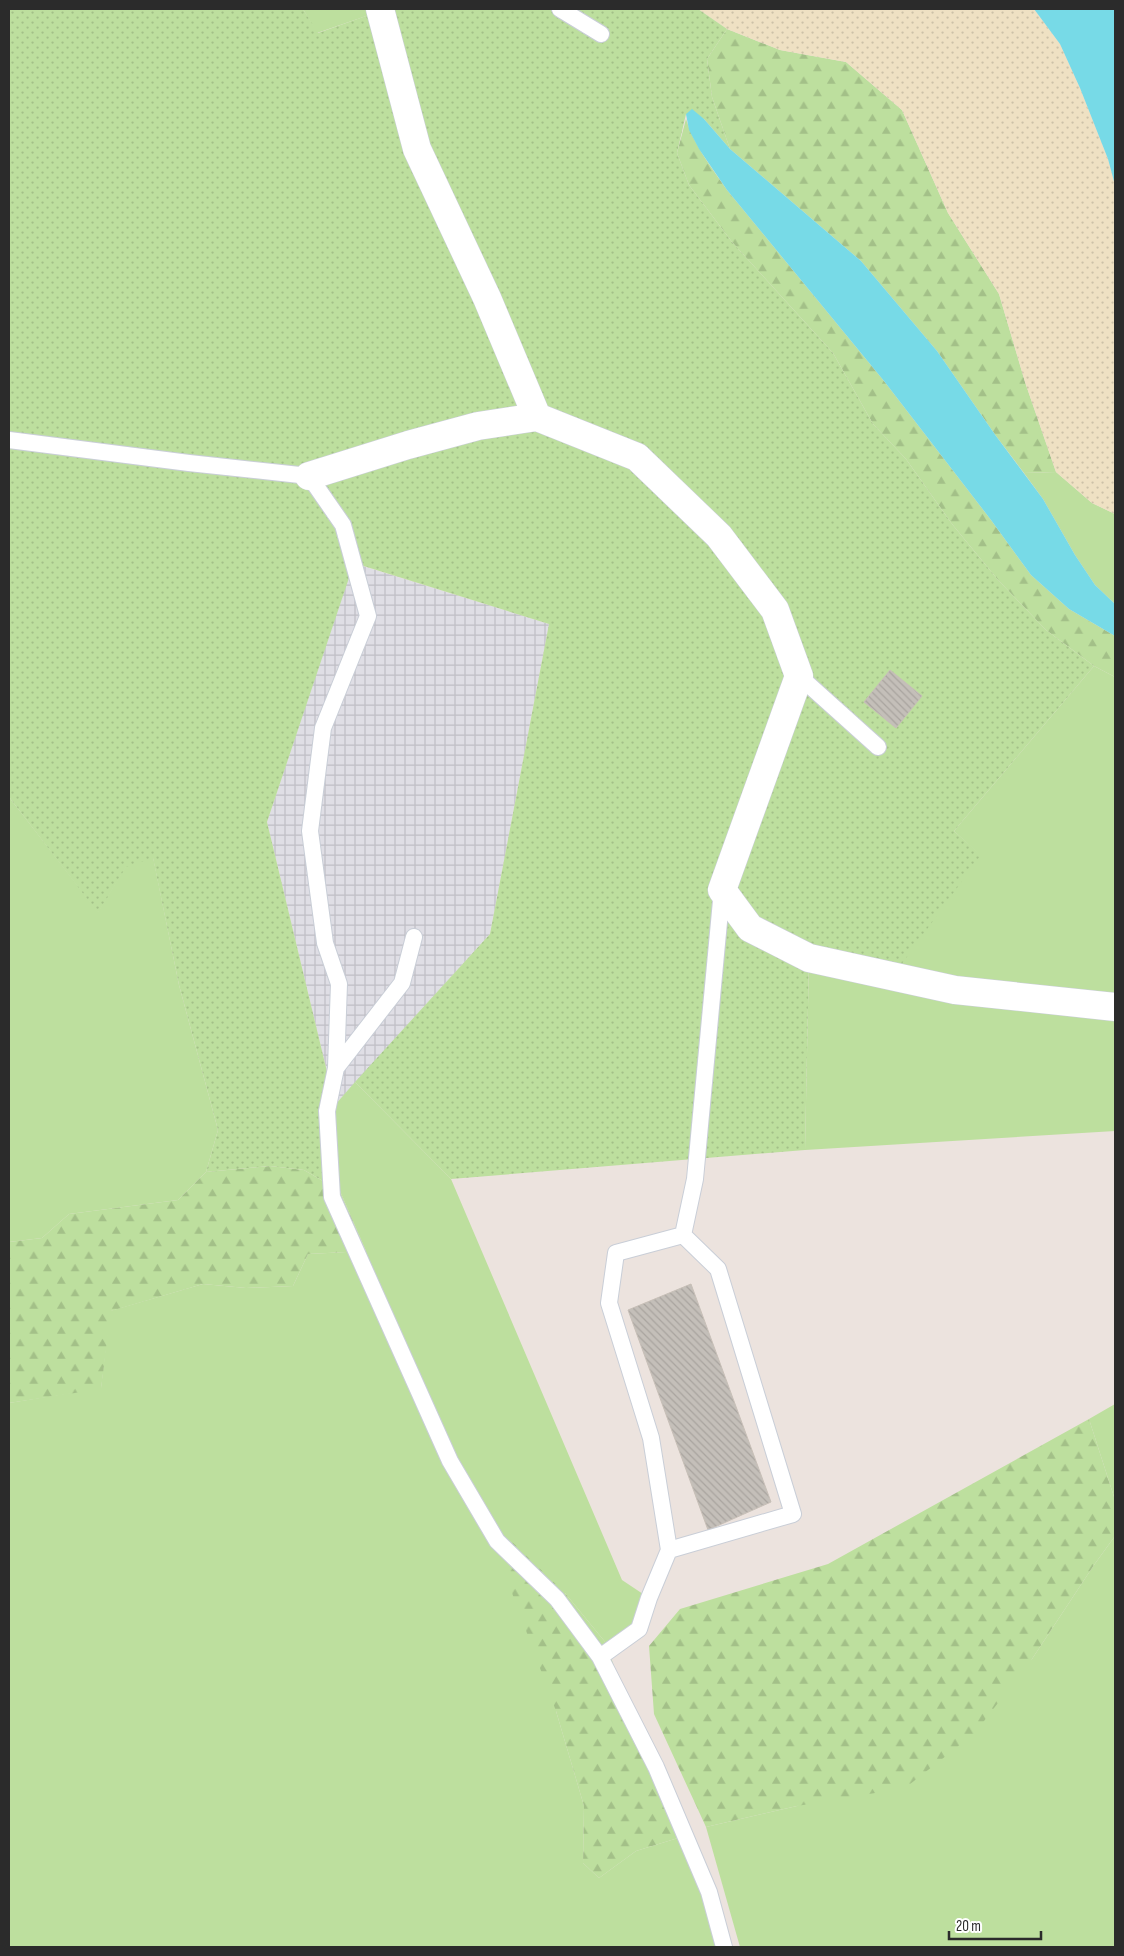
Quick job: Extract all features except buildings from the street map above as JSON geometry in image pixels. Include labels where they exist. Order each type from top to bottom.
[{"type":"street","points":[[380,9],[417,149],[487,298],[537,418]]},
{"type":"street","points":[[309,476],[408,445],[478,426],[537,418],[638,458],[719,536],[775,610],[799,676],[722,890],[750,928],[809,958],[955,990],[1115,1007]]},
{"type":"lane","points":[[560,9],[601,34]]},
{"type":"lane","points":[[9,440],[188,463],[309,476],[343,525],[368,616],[323,728],[310,831],[326,943],[339,984],[336,1068],[327,1111],[332,1197],[450,1461],[497,1541],[558,1599],[600,1657],[656,1767],[709,1892],[724,1947]]},
{"type":"lane","points":[[799,676],[878,746]]},
{"type":"lane","points":[[683,1235],[695,1179],[722,890]]},
{"type":"lane","points":[[336,1068],[402,983],[414,937]]},
{"type":"lane","points":[[600,1657],[639,1629],[649,1598],[669,1550],[651,1438],[609,1302],[616,1253],[683,1235]]},
{"type":"lane","points":[[669,1550],[794,1514],[718,1270],[683,1235]]},
{"type":"shaded area","points":[[353,563],[549,624],[490,934],[335,1105],[267,822]]},
{"type":"green space","points":[[9,9],[303,9],[318,33],[380,11],[380,9],[698,9],[727,29],[707,59],[712,97],[730,149],[704,119],[686,114],[677,153],[689,185],[732,242],[833,353],[873,424],[906,459],[952,524],[998,580],[1046,630],[1094,666],[954,831],[981,855],[893,976],[809,958],[805,1150],[451,1179],[355,1082],[490,934],[549,624],[354,563],[267,822],[335,1105],[340,1191],[304,1170],[270,1166],[206,1172],[218,1130],[179,985],[153,858],[126,867],[98,913],[9,797]]},
{"type":"green space","points":[[303,9],[370,9],[372,14],[317,33]]},
{"type":"green space","points":[[727,29],[780,50],[846,62],[902,110],[948,213],[999,294],[1025,382],[1056,472],[1024,473],[937,351],[861,261],[730,149],[712,97],[707,59]]},
{"type":"green space","points":[[686,119],[698,147],[727,190],[884,381],[1031,575],[1069,609],[1115,636],[1115,677],[1094,666],[1046,630],[998,580],[952,524],[906,459],[873,424],[833,353],[732,242],[689,185],[677,153]]},
{"type":"green space","points":[[1056,472],[1092,503],[1115,514],[1115,604],[1095,585],[1075,555],[1043,499],[1024,473]]},
{"type":"green space","points":[[1094,666],[1115,677],[1115,1131],[805,1150],[809,958],[980,855],[954,831]]},
{"type":"green space","points":[[9,797],[98,912],[126,866],[153,857],[179,985],[218,1130],[206,1172],[178,1200],[69,1214],[42,1238],[9,1242]]},
{"type":"green space","points":[[355,1082],[451,1179],[622,1580],[649,1598],[639,1629],[606,1643],[565,1593],[556,1711],[584,1806],[583,1863],[599,1878],[636,1851],[678,1838],[702,1894],[716,1947],[9,1947],[9,1403],[101,1388],[110,1311],[203,1284],[246,1288],[293,1286],[308,1254],[366,1251],[340,1191],[335,1105]]},
{"type":"green space","points":[[270,1166],[304,1170],[340,1191],[366,1251],[308,1254],[293,1286],[246,1288],[203,1284],[111,1311],[101,1389],[9,1403],[9,1242],[42,1238],[69,1214],[178,1200],[206,1172]]},
{"type":"green space","points":[[1115,1404],[1115,1500],[1089,1419]]},
{"type":"green space","points":[[1089,1419],[1115,1500],[1115,1536],[1032,1659],[974,1734],[905,1788],[797,1806],[706,1827],[654,1714],[649,1646],[680,1609],[828,1564]]},
{"type":"green space","points":[[505,1535],[565,1593],[606,1643],[649,1768],[678,1838],[636,1851],[599,1878],[583,1863],[584,1806],[556,1711],[512,1593]]},
{"type":"green space","points":[[1115,1536],[1115,1947],[740,1947],[706,1827],[797,1806],[1032,1659]]},
{"type":"sand","points":[[698,9],[1034,9],[1060,44],[1080,88],[1108,159],[1115,185],[1115,514],[1092,503],[1056,472],[1025,382],[999,294],[948,213],[902,110],[846,62],[780,50],[727,29]]},
{"type":"water","points":[[1034,9],[1115,9],[1115,185],[1108,159],[1080,88],[1060,44]]},
{"type":"water","points":[[692,109],[704,119],[730,149],[861,261],[937,351],[996,436],[1043,499],[1075,555],[1095,585],[1115,604],[1115,636],[1069,609],[1031,575],[884,381],[727,190],[699,149],[689,130],[686,114]]}]
